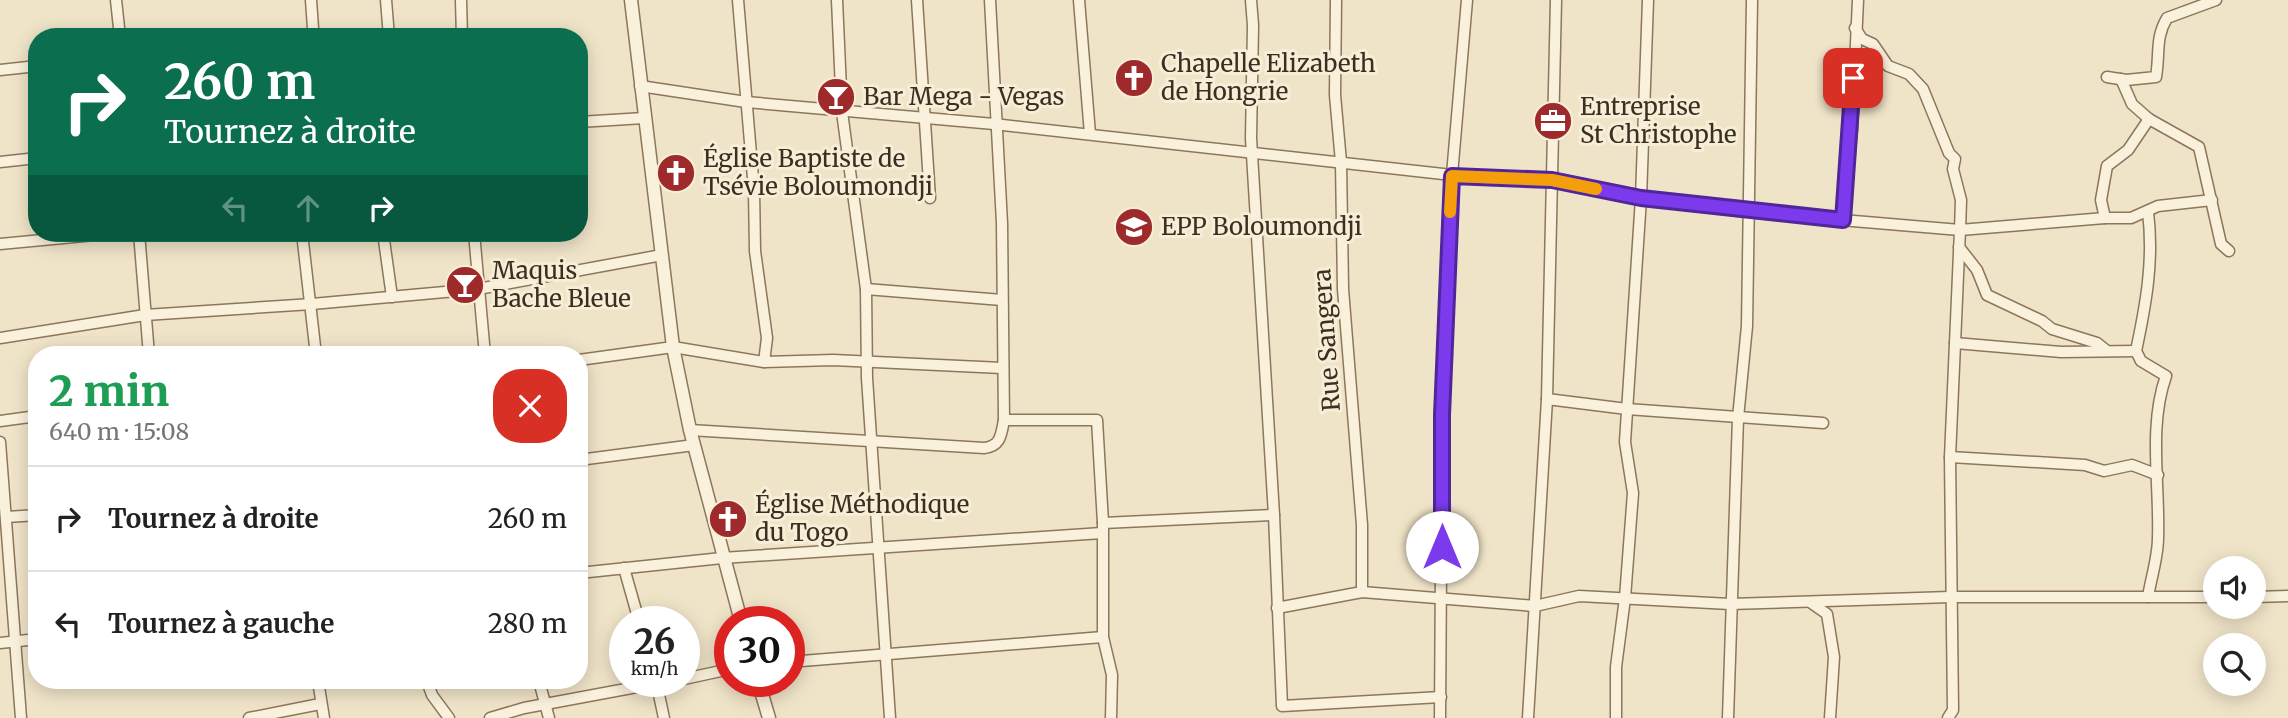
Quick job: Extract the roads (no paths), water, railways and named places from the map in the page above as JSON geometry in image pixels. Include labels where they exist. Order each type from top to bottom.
[{"type":"street","points":[[116,0],[119,28]]},
{"type":"street","points":[[311,0],[313,28]]},
{"type":"street","points":[[386,0],[388,28]]},
{"type":"street","points":[[461,0],[462,28]]},
{"type":"street","points":[[631,0],[673,347],[690,430],[736,606]]},
{"type":"street","points":[[737,0],[754,190],[755,251],[767,338],[764,362]]},
{"type":"street","points":[[837,0],[842,112],[866,289],[870,443],[890,718]]},
{"type":"street","points":[[917,0],[930,198]]},
{"type":"street","points":[[690,430],[870,443],[994,447],[999,442],[1004,420],[1002,223],[994,124],[990,0]]},
{"type":"street","points":[[1079,0],[1090,134]]},
{"type":"street","points":[[1251,0],[1252,153],[1274,516],[1281,712],[1441,697]]},
{"type":"street","name":"Rue Sangera","points":[[1336,0],[1335,95],[1341,162],[1343,289],[1362,525],[1362,592]]},
{"type":"street","points":[[1440,718],[1442,415],[1452,176],[1467,0]]},
{"type":"street","points":[[1528,718],[1547,399],[1556,0]]},
{"type":"street","points":[[1616,718],[1616,667],[1625,598],[1633,493],[1625,442],[1641,198],[1648,0]]},
{"type":"street","points":[[1728,718],[1738,418],[1747,326],[1752,0]]},
{"type":"street","points":[[1843,220],[1852,129],[1858,0]]},
{"type":"street","points":[[2108,77],[2156,77],[2160,58],[2156,43],[2167,18],[2216,0]]},
{"type":"street","points":[[1855,28],[1862,39],[1872,44],[1888,66],[1909,74],[1929,98],[1942,136],[1955,159],[1953,169],[1961,200],[1950,457],[1953,710],[1948,718]]},
{"type":"street","points":[[0,70],[28,67]]},
{"type":"street","points":[[2121,79],[2132,104],[2149,119],[2199,147],[2221,244],[2229,251]]},
{"type":"street","points":[[640,86],[746,102],[1090,134],[1452,176],[1552,180],[1641,198],[1747,212],[1960,230],[2131,218],[2158,206],[2212,201]]},
{"type":"street","points":[[588,121],[644,118]]},
{"type":"street","points":[[2105,218],[2101,200],[2107,166],[2128,150],[2149,119]]},
{"type":"street","points":[[0,162],[28,160]]},
{"type":"street","points":[[2148,212],[2152,241],[2149,286],[2136,351],[2141,361],[2166,376],[2159,396],[2155,447],[2158,475],[2158,541],[2148,597]]},
{"type":"street","points":[[0,244],[28,241]]},
{"type":"street","points":[[140,242],[148,346]]},
{"type":"street","points":[[303,242],[315,346]]},
{"type":"street","points":[[384,242],[392,297]]},
{"type":"street","points":[[475,242],[484,346]]},
{"type":"street","points":[[1959,247],[1977,270],[1987,295],[2042,321],[2052,329],[2097,343],[2107,351]]},
{"type":"street","points":[[0,338],[145,315],[478,289],[662,255]]},
{"type":"street","points":[[866,289],[1002,300]]},
{"type":"street","points":[[1955,343],[2061,352],[2136,351]]},
{"type":"street","points":[[588,359],[673,347],[764,362],[833,359],[1002,369]]},
{"type":"street","points":[[1547,399],[1627,409],[1823,423]]},
{"type":"street","points":[[0,421],[28,417]]},
{"type":"street","points":[[1004,420],[1097,420],[1103,528],[1103,637],[1112,675],[1111,718]]},
{"type":"street","points":[[0,442],[21,718]]},
{"type":"street","points":[[588,459],[694,445]]},
{"type":"street","points":[[1950,457],[2085,465],[2104,471],[2132,465],[2158,475]]},
{"type":"street","points":[[7,517],[28,516]]},
{"type":"street","points":[[588,572],[722,558],[1274,516]]},
{"type":"street","points":[[624,568],[635,606]]},
{"type":"street","points":[[1277,608],[1362,592],[1535,606],[1579,596],[1730,604],[1950,597],[2203,597]]},
{"type":"street","points":[[2266,597],[2288,596]]},
{"type":"street","points":[[1810,602],[1827,614],[1835,657],[1830,718]]},
{"type":"street","points":[[805,661],[1103,637]]},
{"type":"street","points":[[0,643],[28,640]]},
{"type":"street","points":[[319,689],[324,718]]},
{"type":"street","points":[[430,689],[449,718]]},
{"type":"street","points":[[542,689],[549,718]]},
{"type":"street","points":[[490,718],[609,692]]},
{"type":"street","points":[[659,697],[664,718]]},
{"type":"street","points":[[763,697],[769,718]]},
{"type":"street","points":[[249,718],[320,704]]},
{"type":"place","name":"Chapelle Elizabeth de Hongrie","points":[[1134,78]]},
{"type":"place","name":"Bar Mega - Vegas","points":[[836,97]]},
{"type":"place","name":"Entreprise St Christophe","points":[[1553,121]]},
{"type":"place","name":"Église Baptiste de Tsévie Boloumondji","points":[[676,173]]},
{"type":"place","name":"EPP Boloumondji","points":[[1134,227]]},
{"type":"place","name":"Maquis Bache Bleue","points":[[465,285]]},
{"type":"place","name":"Église Méthodique du Togo","points":[[728,519]]}]
